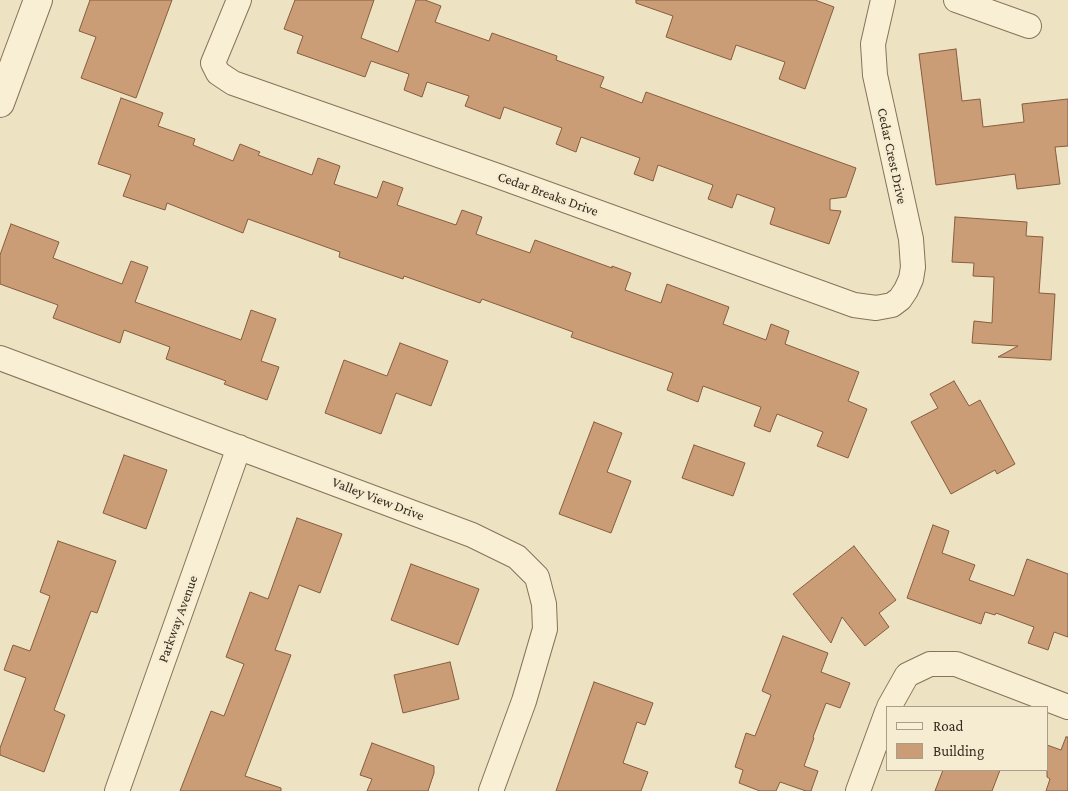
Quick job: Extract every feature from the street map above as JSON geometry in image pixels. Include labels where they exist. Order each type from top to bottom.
[{"type":"street","points":[[0,103],[38,0]]},
{"type":"street","name":"Cedar Breaks Drive","points":[[239,0],[213,63],[218,73],[233,83],[507,179],[854,305],[876,308],[892,305]]},
{"type":"street","name":"Cedar Crest Drive","points":[[883,0],[873,44],[875,75],[913,256],[911,279],[900,299],[892,305]]},
{"type":"street","points":[[956,0],[1029,26]]},
{"type":"street","name":"Valley View Drive","points":[[0,358],[472,535],[517,557],[538,577],[544,604],[545,629],[524,701],[491,791]]},
{"type":"street","name":"Parkway Avenue","points":[[117,791],[239,447]]},
{"type":"street","points":[[890,706],[907,675],[930,664],[956,664],[1068,707]]},
{"type":"street","points":[[858,791],[886,715]]},
{"type":"building","points":[[90,0],[172,0],[136,98],[81,78],[96,37],[79,31]]},
{"type":"building","points":[[295,0],[374,0],[361,38],[398,52],[416,0],[425,0],[441,6],[435,22],[489,41],[492,33],[557,56],[556,60],[604,77],[600,87],[642,103],[646,92],[856,168],[846,197],[830,199],[830,210],[841,211],[829,244],[770,224],[775,208],[737,194],[732,208],[708,199],[713,185],[658,165],[653,181],[634,174],[640,158],[581,137],[576,152],[556,144],[562,128],[504,107],[500,119],[465,106],[469,96],[427,82],[422,97],[404,90],[409,74],[371,61],[365,77],[297,53],[303,36],[284,29]]},
{"type":"building","points":[[636,0],[815,0],[834,7],[805,89],[779,79],[785,62],[736,45],[731,60],[666,37],[673,16],[636,3]]},
{"type":"building","points":[[956,49],[962,101],[980,99],[983,127],[1024,122],[1022,104],[1068,99],[1068,146],[1055,147],[1060,184],[1017,189],[1015,174],[936,185],[919,54]]},
{"type":"building","points":[[121,98],[163,113],[158,126],[195,139],[193,145],[233,161],[240,144],[260,152],[258,155],[312,175],[318,158],[340,166],[334,184],[377,198],[383,181],[403,188],[397,205],[456,225],[462,210],[482,217],[476,234],[530,253],[535,240],[631,273],[625,290],[661,303],[667,284],[729,307],[723,324],[766,340],[771,324],[789,331],[785,344],[859,372],[848,401],[867,409],[848,458],[817,446],[823,432],[777,414],[770,432],[754,426],[761,407],[703,386],[698,402],[667,390],[673,373],[571,337],[573,332],[482,299],[480,303],[404,276],[403,279],[339,257],[340,252],[248,219],[243,233],[167,203],[165,210],[123,196],[131,175],[98,164]]},
{"type":"building","points":[[955,217],[1027,222],[1026,236],[1043,237],[1039,293],[1055,294],[1051,360],[998,357],[1018,346],[972,343],[974,321],[992,323],[994,277],[973,276],[974,263],[952,262]]},
{"type":"building","points":[[11,224],[59,242],[53,258],[122,284],[131,261],[148,267],[135,302],[241,340],[251,310],[276,319],[261,361],[279,367],[267,400],[224,384],[226,381],[166,359],[170,347],[124,330],[120,343],[53,318],[58,305],[0,284],[0,255]]},
{"type":"building","points":[[400,343],[448,361],[431,406],[396,393],[381,434],[325,413],[344,360],[387,376]]},
{"type":"building","points":[[954,381],[969,406],[980,400],[1015,464],[997,474],[995,470],[951,494],[911,422],[938,408],[930,394]]},
{"type":"building","points":[[594,422],[622,433],[607,472],[631,481],[611,533],[559,514]]},
{"type":"building","points":[[694,445],[745,463],[733,496],[682,478]]},
{"type":"building","points":[[124,455],[167,470],[146,529],[103,513]]},
{"type":"building","points":[[297,518],[342,534],[320,593],[299,585],[275,650],[291,655],[245,776],[281,788],[281,791],[180,791],[211,711],[224,716],[244,664],[226,657],[250,592],[268,599]]},
{"type":"building","points":[[933,525],[949,531],[942,553],[975,565],[969,580],[1014,596],[1027,559],[1068,574],[1068,637],[1054,632],[1048,650],[1028,643],[1034,627],[996,613],[995,615],[985,612],[981,624],[907,598]]},
{"type":"building","points":[[58,541],[116,561],[97,613],[91,611],[54,710],[65,715],[44,772],[0,755],[0,748],[26,678],[4,670],[13,645],[30,651],[50,596],[40,592]]},
{"type":"building","points":[[854,546],[896,600],[879,613],[889,627],[865,646],[842,617],[831,643],[793,594]]},
{"type":"building","points":[[411,564],[479,589],[458,645],[391,620]]},
{"type":"building","points":[[783,636],[828,653],[821,672],[850,683],[840,708],[826,703],[813,737],[804,766],[818,771],[811,791],[780,782],[776,791],[760,791],[739,783],[743,770],[735,767],[746,733],[755,736],[771,695],[762,691]]},
{"type":"building","points":[[450,662],[459,699],[403,713],[394,675]]},
{"type":"building","points":[[594,682],[653,703],[645,725],[637,722],[623,763],[648,772],[641,791],[556,791]]},
{"type":"building","points":[[1066,737],[1068,737],[1068,791],[1046,791],[1050,779],[1047,777],[1048,745],[1061,750]]},
{"type":"building","points":[[372,743],[434,766],[434,773],[428,791],[367,791],[372,779],[360,775]]},
{"type":"building","points":[[943,771],[1000,771],[992,791],[935,791]]}]
